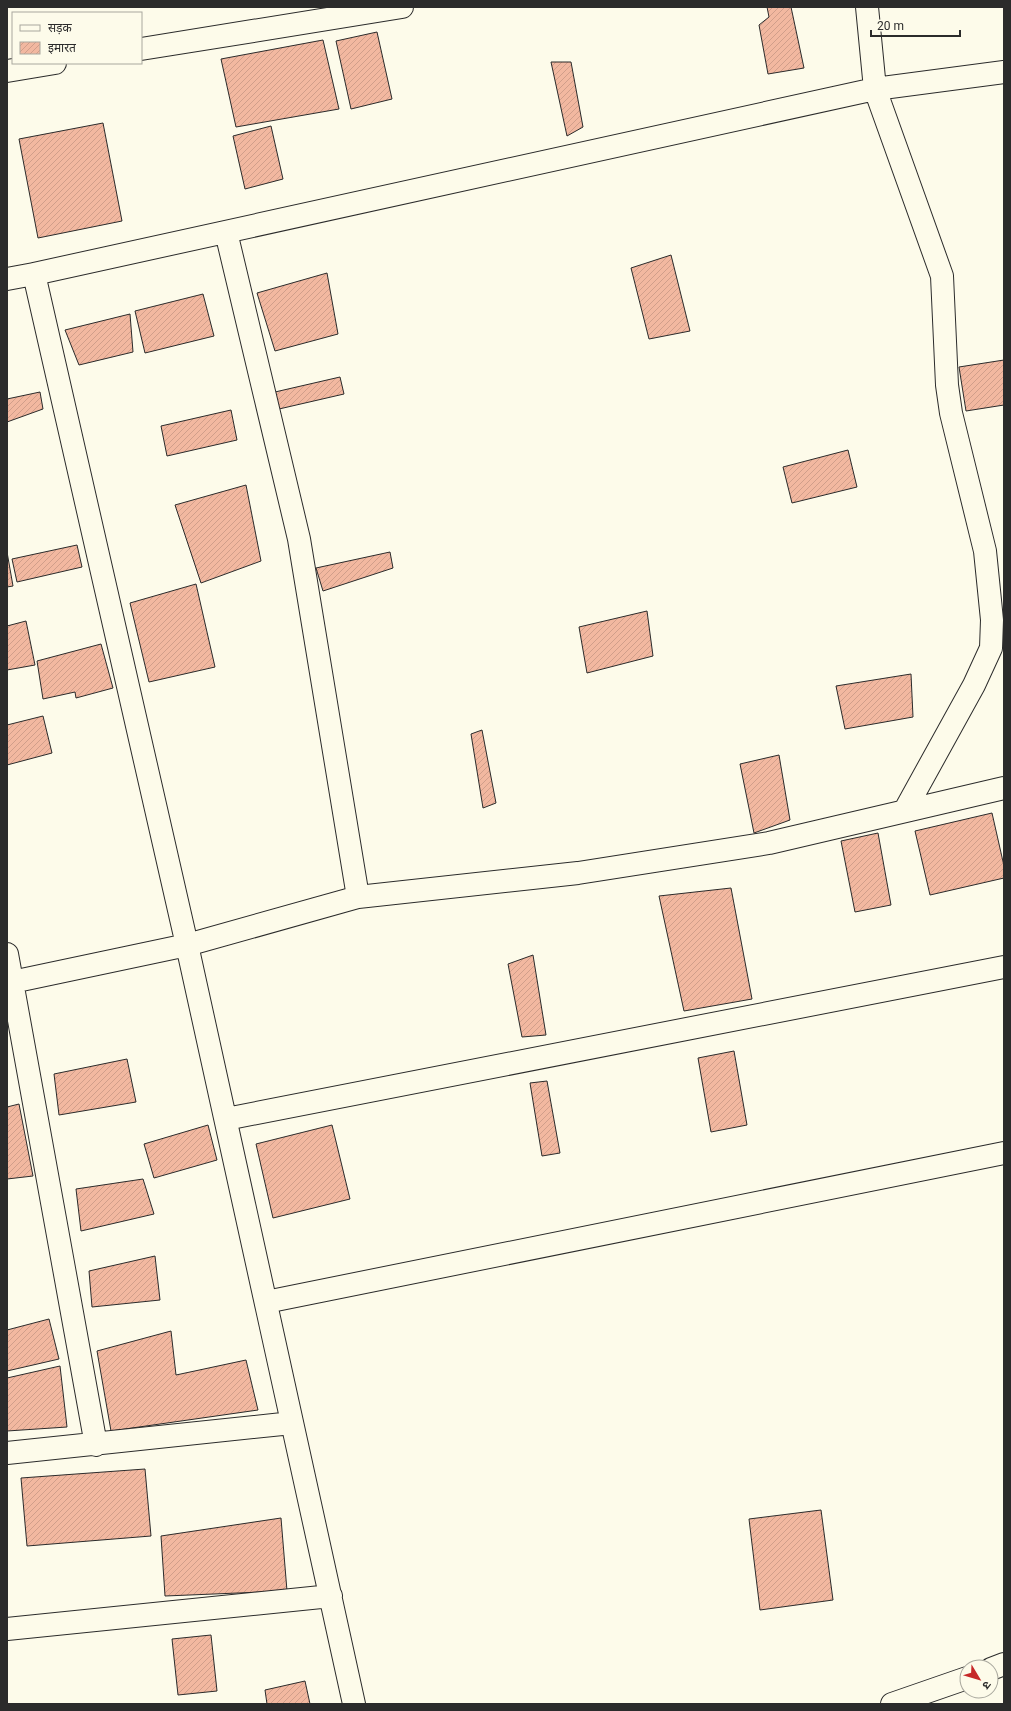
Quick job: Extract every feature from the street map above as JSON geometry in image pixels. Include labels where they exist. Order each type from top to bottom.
[{"type":"street","points":[[142,49],[402,7]]},
{"type":"street","points":[[867,7],[875,90],[942,276],[947,384],[951,414],[985,551],[992,620],[991,648],[974,685],[905,810]]},
{"type":"street","points":[[7,71],[49,64]]},
{"type":"street","points":[[7,279],[875,90],[1004,72]]},
{"type":"street","points":[[226,232],[299,540],[358,897]]},
{"type":"street","points":[[34,274],[187,945],[354,1704]]},
{"type":"street","points":[[12,982],[187,945],[358,897],[578,873],[769,843],[1004,788]]},
{"type":"street","points":[[7,954],[96,1445]]},
{"type":"street","points":[[226,1120],[1004,967]]},
{"type":"street","points":[[266,1302],[1004,1153]]},
{"type":"street","points":[[7,1453],[96,1445],[292,1423]]},
{"type":"street","points":[[7,1629],[331,1596]]},
{"type":"street","points":[[892,1704],[959,1681]]},
{"type":"building","points":[[767,7],[791,7],[804,68],[768,74],[759,25],[769,17]]},
{"type":"building","points":[[377,32],[392,99],[351,109],[336,41]]},
{"type":"building","points":[[323,40],[339,109],[236,127],[221,59]]},
{"type":"building","points":[[551,62],[571,62],[583,127],[567,136]]},
{"type":"building","points":[[103,123],[122,221],[38,238],[19,139]]},
{"type":"building","points":[[271,126],[283,179],[245,189],[233,136]]},
{"type":"building","points":[[671,255],[690,331],[649,339],[631,268]]},
{"type":"building","points":[[327,273],[338,334],[275,351],[257,293]]},
{"type":"building","points":[[203,294],[214,336],[145,353],[135,311]]},
{"type":"building","points":[[130,314],[133,352],[79,365],[65,330]]},
{"type":"building","points":[[1004,360],[1004,405],[966,411],[959,367]]},
{"type":"building","points":[[340,377],[344,394],[279,409],[275,392]]},
{"type":"building","points":[[40,392],[43,409],[7,422],[7,399]]},
{"type":"building","points":[[231,410],[237,440],[167,456],[161,426]]},
{"type":"building","points":[[848,450],[857,487],[792,503],[783,467]]},
{"type":"building","points":[[246,485],[261,561],[201,583],[175,505]]},
{"type":"building","points":[[77,545],[82,567],[17,582],[12,559]]},
{"type":"building","points":[[7,552],[13,586],[7,587]]},
{"type":"building","points":[[390,552],[393,568],[323,591],[316,568]]},
{"type":"building","points":[[196,584],[215,667],[149,682],[130,603]]},
{"type":"building","points":[[647,611],[653,656],[587,673],[579,627]]},
{"type":"building","points":[[26,621],[35,665],[7,670],[7,626]]},
{"type":"building","points":[[101,644],[113,688],[76,698],[75,692],[43,699],[37,661]]},
{"type":"building","points":[[911,674],[913,717],[845,729],[836,686]]},
{"type":"building","points":[[43,716],[52,753],[7,765],[7,725]]},
{"type":"building","points":[[482,730],[496,803],[483,808],[471,734]]},
{"type":"building","points":[[779,755],[790,820],[754,833],[740,764]]},
{"type":"building","points":[[992,813],[1004,866],[1004,878],[930,895],[915,831]]},
{"type":"building","points":[[878,833],[891,905],[855,912],[841,841]]},
{"type":"building","points":[[731,888],[752,999],[684,1011],[659,896]]},
{"type":"building","points":[[533,955],[546,1035],[522,1037],[508,964]]},
{"type":"building","points":[[734,1051],[747,1125],[711,1132],[698,1058]]},
{"type":"building","points":[[127,1059],[136,1102],[59,1115],[54,1074]]},
{"type":"building","points":[[547,1081],[560,1153],[542,1156],[530,1083]]},
{"type":"building","points":[[19,1104],[33,1176],[7,1179],[7,1107]]},
{"type":"building","points":[[208,1125],[217,1160],[154,1178],[144,1144]]},
{"type":"building","points":[[332,1125],[350,1199],[273,1218],[256,1144]]},
{"type":"building","points":[[143,1179],[154,1214],[81,1231],[76,1189]]},
{"type":"building","points":[[155,1256],[160,1300],[92,1307],[89,1271]]},
{"type":"building","points":[[49,1319],[59,1359],[7,1371],[7,1330]]},
{"type":"building","points":[[171,1331],[176,1375],[246,1360],[258,1410],[111,1431],[97,1351]]},
{"type":"building","points":[[60,1366],[67,1427],[7,1431],[7,1378]]},
{"type":"building","points":[[145,1469],[151,1536],[27,1546],[21,1478]]},
{"type":"building","points":[[821,1510],[833,1600],[760,1610],[749,1519]]},
{"type":"building","points":[[281,1518],[287,1591],[165,1596],[161,1536]]},
{"type":"building","points":[[211,1635],[217,1691],[178,1695],[172,1639]]},
{"type":"building","points":[[305,1681],[310,1704],[267,1704],[265,1690]]}]
